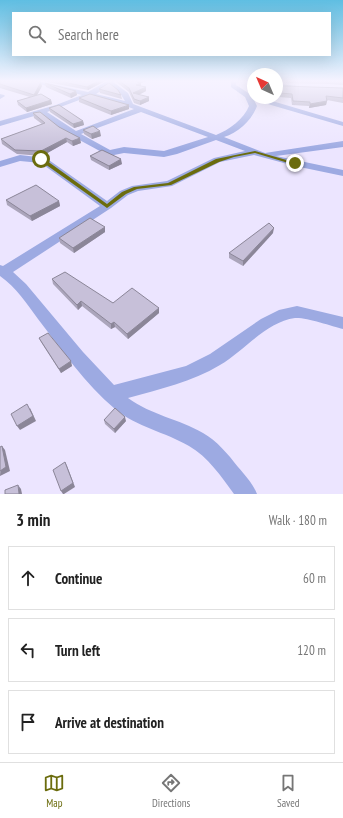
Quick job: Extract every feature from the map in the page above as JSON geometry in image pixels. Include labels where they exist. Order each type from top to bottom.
[{"type":"street","points":[[0,124],[62,104]]},
{"type":"street","points":[[126,104],[259,153],[308,167],[343,173]]},
{"type":"street","points":[[41,112],[53,121],[109,153],[124,150],[164,154],[229,133],[250,114],[253,104]]},
{"type":"street","points":[[276,104],[343,124]]},
{"type":"street","points":[[74,133],[114,120],[141,109]]},
{"type":"street","points":[[248,494],[211,451],[197,440],[135,413],[112,394],[98,380],[28,297],[2,271],[107,206],[124,193],[136,188],[169,184],[217,160],[259,153],[343,144]]},
{"type":"street","points":[[0,164],[20,158],[43,160],[107,206]]},
{"type":"street","points":[[112,394],[189,373],[216,359],[266,323],[279,316],[297,312],[343,323]]},
{"type":"building","points":[[21,104],[38,104],[26,108]]},
{"type":"building","points":[[94,104],[129,105],[111,111]]},
{"type":"building","points":[[59,105],[83,121],[73,124],[49,108]]},
{"type":"building","points":[[40,112],[59,127],[80,138],[72,141],[66,138],[41,151],[15,150],[1,139],[45,123],[33,113]]},
{"type":"building","points":[[93,126],[100,131],[91,134],[83,130]]},
{"type":"building","points":[[102,150],[121,159],[109,166],[90,156]]},
{"type":"building","points":[[36,185],[59,201],[30,216],[6,200]]},
{"type":"building","points":[[90,218],[105,227],[73,248],[59,238]]},
{"type":"building","points":[[269,223],[274,228],[243,261],[229,253]]},
{"type":"building","points":[[65,272],[113,303],[132,288],[159,308],[127,334],[114,322],[111,324],[81,301],[77,305],[52,279]]},
{"type":"building","points":[[48,333],[71,361],[59,369],[39,338]]},
{"type":"building","points":[[27,404],[33,416],[17,426],[11,414]]},
{"type":"building","points":[[115,408],[125,417],[114,429],[104,420]]},
{"type":"building","points":[[2,446],[6,467],[0,471],[0,447]]},
{"type":"building","points":[[65,462],[73,483],[61,491],[53,470]]},
{"type":"building","points":[[18,485],[19,494],[5,494],[5,490]]},
{"type":"route","points":[[41,159],[107,206],[124,193],[136,188],[158,186],[181,180],[217,160],[224,158],[255,152],[295,163]]}]
